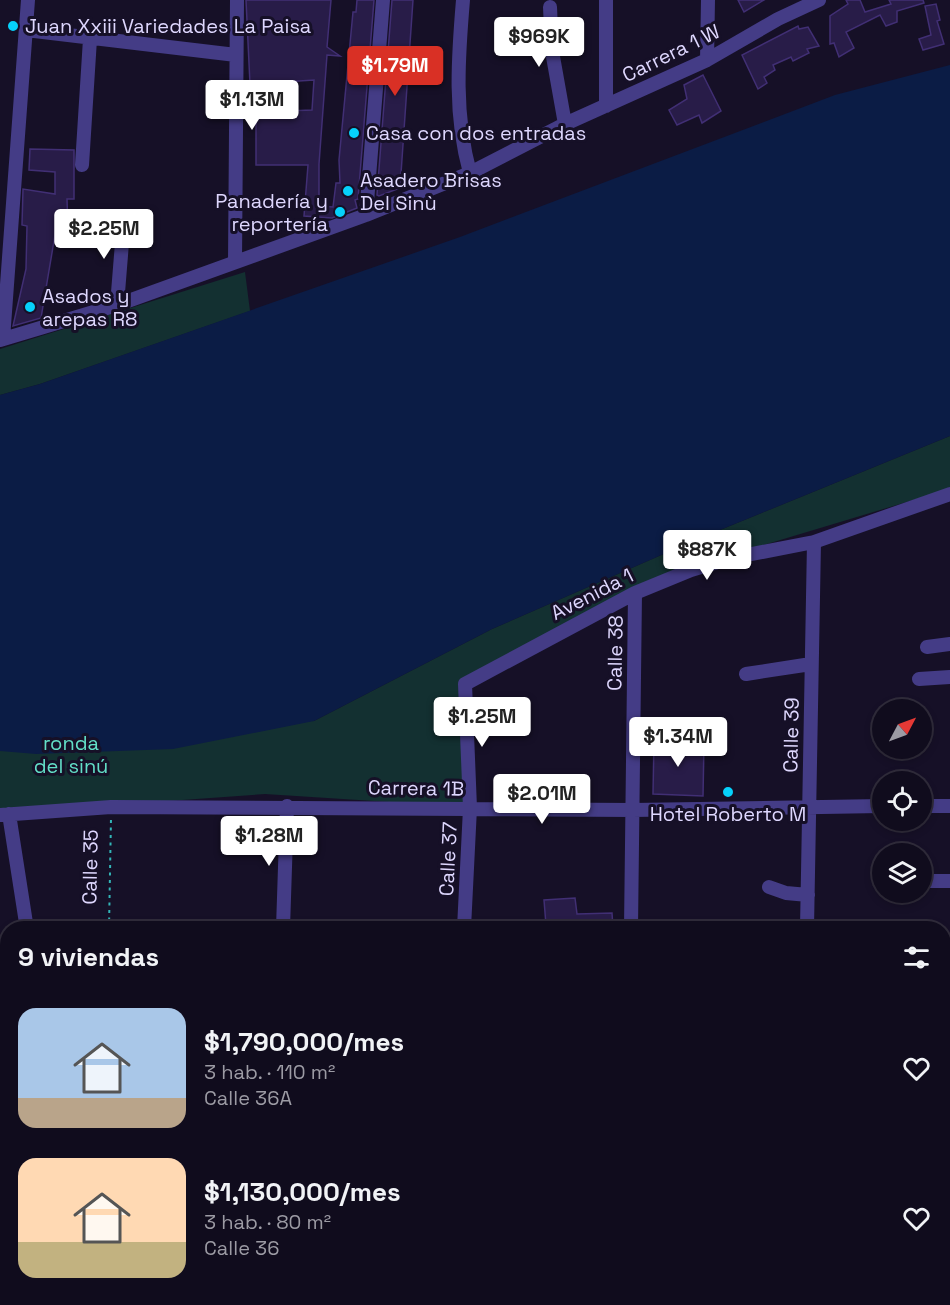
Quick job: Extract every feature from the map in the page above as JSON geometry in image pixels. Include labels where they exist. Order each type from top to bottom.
[{"type":"street","points":[[2,340],[28,0]]},
{"type":"street","points":[[235,262],[237,0]]},
{"type":"street","points":[[366,215],[383,0]]},
{"type":"street","points":[[463,0],[457,102],[462,144],[470,173]]},
{"type":"street","points":[[606,0],[606,106]]},
{"type":"street","points":[[707,60],[708,0]]},
{"type":"street","name":"Carrera 1 W","points":[[2,340],[117,305],[366,215],[470,173],[565,124],[707,60],[778,19],[819,0]]},
{"type":"street","points":[[550,7],[552,51],[565,124]]},
{"type":"street","points":[[26,30],[236,55]]},
{"type":"street","points":[[81,165],[90,39]]},
{"type":"street","points":[[117,305],[124,218]]},
{"type":"street","name":"Avenida 1","points":[[465,684],[635,593],[691,570],[731,558],[814,542],[950,494]]},
{"type":"street","name":"Calle 39","points":[[807,921],[814,542]]},
{"type":"street","name":"Calle 38","points":[[631,921],[635,593]]},
{"type":"street","points":[[927,647],[950,644]]},
{"type":"street","points":[[746,675],[812,664]]},
{"type":"street","points":[[919,680],[950,677]]},
{"type":"street","name":"Calle 37","points":[[464,921],[470,808],[465,684]]},
{"type":"street","points":[[283,921],[287,806]]},
{"type":"street","name":"Carrera 1B","points":[[111,807],[287,806],[633,810],[872,806]]},
{"type":"street","points":[[932,806],[950,806]]},
{"type":"street","points":[[26,921],[4,815],[111,807]]},
{"type":"street","points":[[932,881],[950,881]]},
{"type":"street","points":[[769,887],[786,893],[808,895]]},
{"type":"path","name":"Calle 35","points":[[109,921],[111,807]]},
{"type":"green space","points":[[245,272],[250,311],[40,384],[0,395],[0,349]]},
{"type":"green space","name":"ronda del sinú","points":[[950,436],[950,489],[707,562],[465,681],[467,807],[265,794],[0,813],[0,729],[314,721],[492,629],[698,539]]},
{"type":"water","points":[[950,65],[950,436],[698,539],[492,629],[314,721],[173,749],[36,754],[0,751],[0,395],[40,384],[460,237],[835,95]]},
{"type":"building","points":[[246,0],[331,0],[327,47],[340,56],[327,55],[319,164],[319,206],[333,207],[336,183],[340,183],[339,160],[353,12],[356,12],[357,0],[374,0],[358,199],[355,200],[357,208],[332,218],[304,216],[308,165],[256,165],[256,84],[250,84]],"holes":[[[314,80],[312,110],[286,111],[284,82]]]},
{"type":"building","points":[[392,0],[413,0],[400,188],[379,196],[377,195]]},
{"type":"building","points":[[738,0],[764,0],[744,12]]},
{"type":"building","points":[[846,0],[860,0],[865,12],[891,4],[889,0],[923,0],[924,3],[897,11],[897,22],[886,26],[880,15],[846,32],[854,48],[839,57],[834,43],[830,44],[830,16],[848,4]]},
{"type":"building","points":[[936,4],[940,20],[937,21],[944,44],[923,50],[919,39],[931,35],[925,6]]},
{"type":"building","points":[[798,26],[799,29],[808,27],[819,46],[807,49],[809,53],[793,61],[791,57],[773,65],[775,70],[764,77],[767,83],[758,89],[742,55]]},
{"type":"building","points":[[703,75],[721,111],[702,123],[699,115],[677,125],[669,110],[687,99],[684,85]]},
{"type":"building","points":[[30,149],[74,150],[74,199],[67,199],[68,230],[56,229],[41,318],[13,326],[26,269],[27,226],[22,225],[23,189],[55,194],[55,172],[29,170]]},
{"type":"building","points":[[654,741],[704,743],[703,796],[653,794]]},
{"type":"building","points":[[575,898],[577,914],[612,913],[613,921],[546,921],[544,900]]},
{"type":"place","name":"Juan Xxiii Variedades La Paisa","points":[[13,26]]},
{"type":"place","name":"Casa con dos entradas","points":[[354,133]]},
{"type":"place","name":"Asadero Brisas Del Sinù","points":[[348,191]]},
{"type":"place","name":"Panadería y reportería","points":[[340,212]]},
{"type":"place","name":"Asados y arepas R8","points":[[30,307]]},
{"type":"place","name":"Hotel Roberto M","points":[[728,792]]}]
